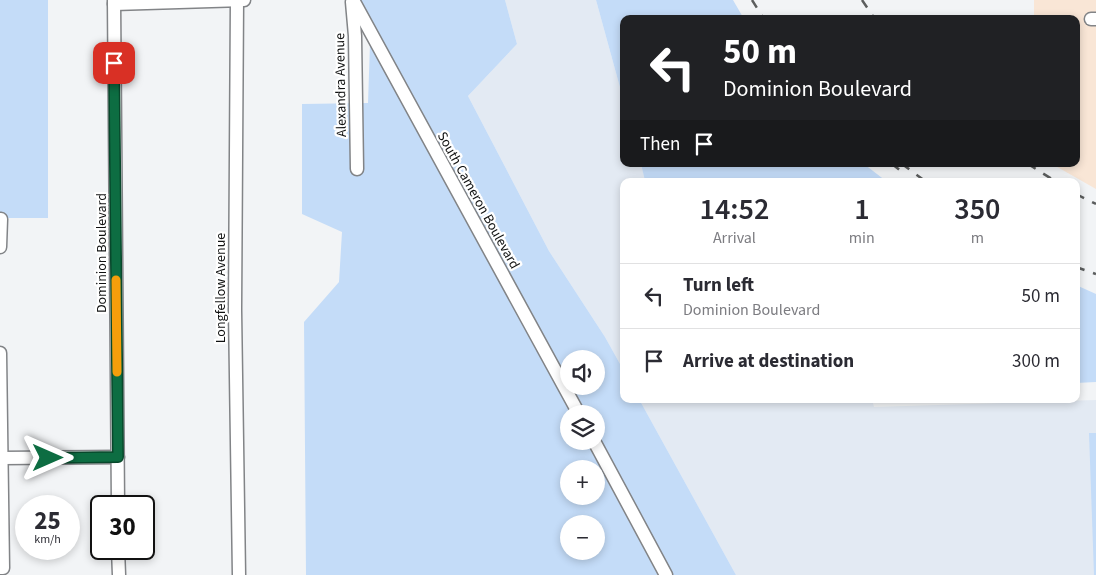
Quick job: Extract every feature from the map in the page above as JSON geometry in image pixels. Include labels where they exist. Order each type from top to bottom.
[{"type":"street","name":"Longfellow Avenue","points":[[237,0],[235,310],[239,575]]},
{"type":"street","points":[[114,2],[245,0]]},
{"type":"street","name":"Alexandra Avenue","points":[[353,0],[357,169]]},
{"type":"street","name":"South Cameron Boulevard","points":[[353,0],[574,405]]},
{"type":"street","name":"Dominion Boulevard","points":[[114,2],[118,495]]},
{"type":"street","points":[[0,247],[1,219]]},
{"type":"street","points":[[0,353],[4,568],[0,568]]},
{"type":"street","points":[[599,450],[666,575]]},
{"type":"street","points":[[2,458],[118,457]]},
{"type":"street","points":[[118,560],[118,575]]},
{"type":"shaded area","points":[[0,0],[48,0],[48,218],[0,218]]},
{"type":"shaded area","points":[[360,0],[505,0],[517,44],[468,96],[549,251],[605,337],[620,364],[620,403],[641,403],[736,575],[673,575],[605,450],[605,405],[580,405],[575,395],[605,395],[605,350],[560,350],[560,367]]},
{"type":"shaded area","points":[[505,0],[596,0],[620,87],[620,167],[642,167],[644,178],[620,178],[620,364],[605,337],[549,251],[468,96],[517,44]]},
{"type":"shaded area","points":[[596,0],[733,0],[742,15],[620,15],[620,87]]},
{"type":"shaded area","points":[[1034,0],[1096,0],[1096,189],[1080,180],[1080,178],[1057,167],[1080,167],[1080,15],[1034,15]]},
{"type":"shaded area","points":[[370,44],[566,405],[560,405],[560,450],[591,450],[596,460],[560,460],[560,505],[605,505],[605,476],[658,575],[306,575],[304,322],[339,282],[342,232],[302,214],[302,104],[368,103]]},
{"type":"shaded area","points":[[642,167],[868,167],[882,178],[644,178]]},
{"type":"shaded area","points":[[1080,287],[1096,294],[1096,382],[1080,383]]},
{"type":"shaded area","points":[[1096,400],[1096,575],[736,575],[641,403],[873,403],[874,407],[1001,403],[1080,403],[1080,401]]},
{"type":"shaded area","points":[[1089,433],[1096,433],[1096,575],[1094,575]]},
{"type":"railway","points":[[752,0],[761,15]]},
{"type":"railway","points":[[862,0],[872,15]]},
{"type":"railway","points":[[896,167],[906,175]]},
{"type":"railway","points":[[906,167],[921,178]]},
{"type":"railway","points":[[1033,167],[1050,178]]},
{"type":"railway","points":[[1080,196],[1096,204]]},
{"type":"railway","points":[[1080,268],[1096,274]]},
{"type":"slow traffic","points":[[116,280],[117,372]]},
{"type":"route","points":[[48,458],[118,457],[114,63]]}]
